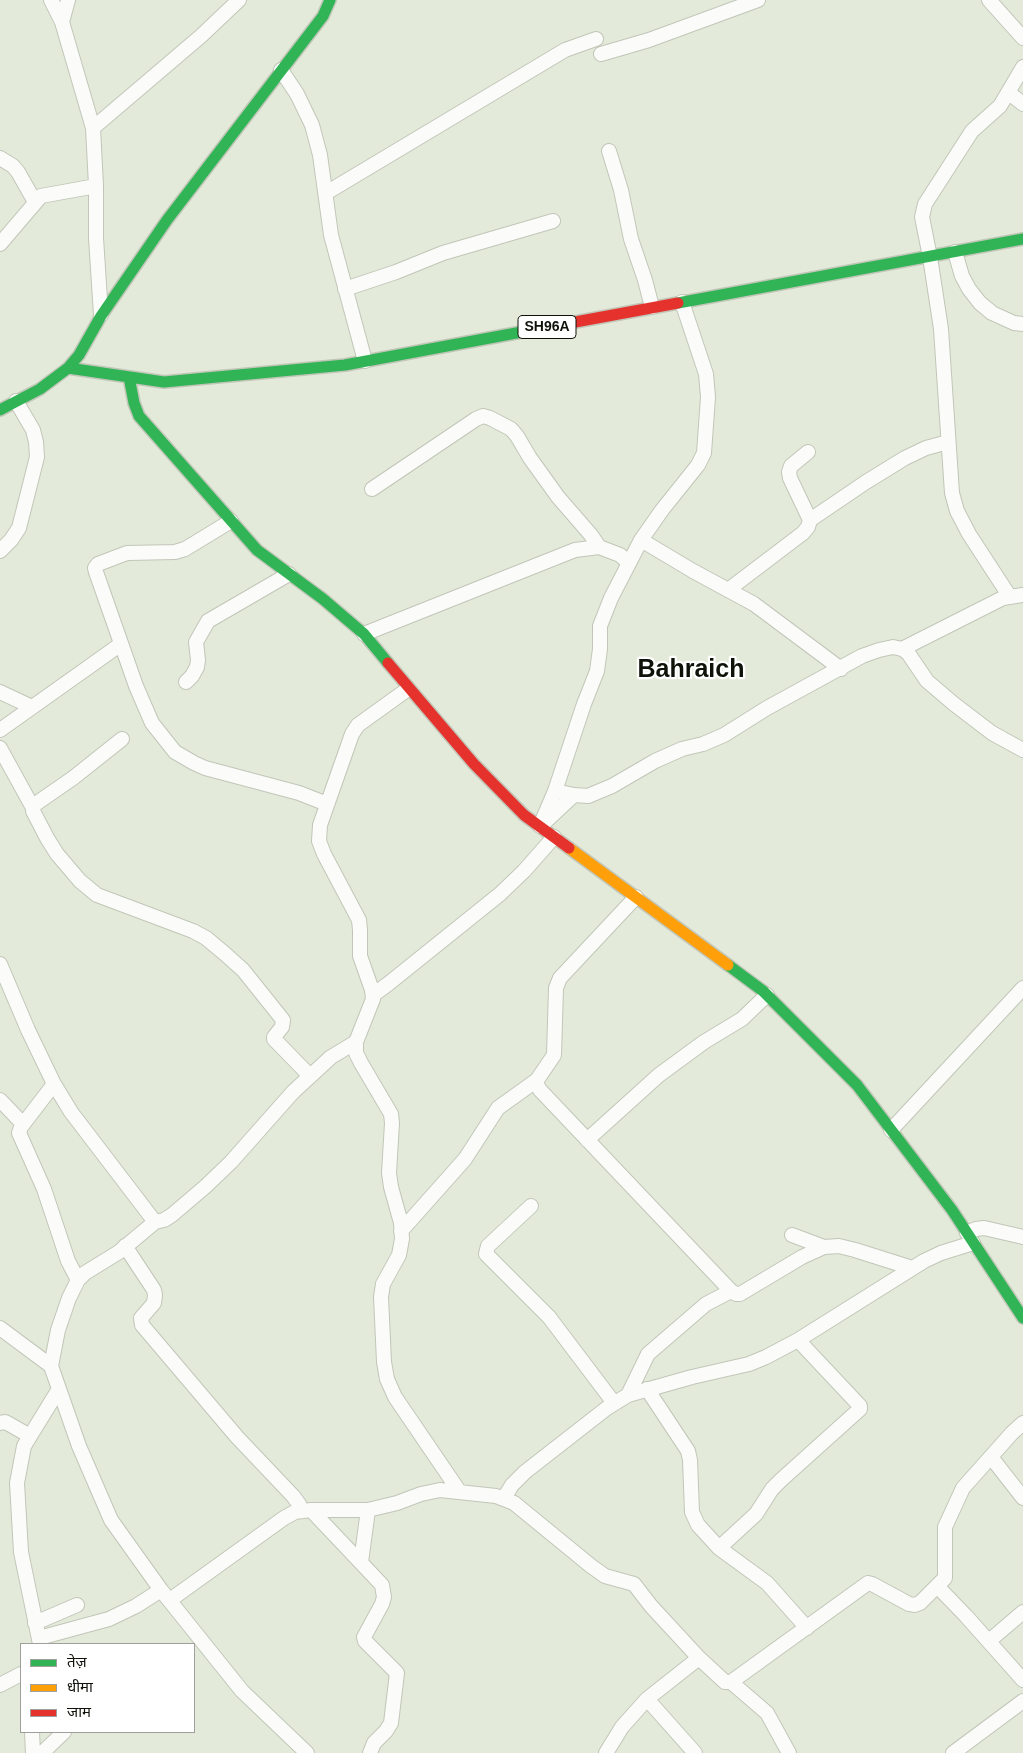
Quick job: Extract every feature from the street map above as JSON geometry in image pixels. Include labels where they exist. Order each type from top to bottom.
[{"type":"main road","points":[[0,410],[40,389],[68,368],[79,355],[101,316],[167,220],[323,16],[330,0]]},
{"type":"main road","name":"SH96A","points":[[68,368],[164,382],[335,366],[1023,239]]},
{"type":"main road","points":[[129,377],[134,403],[139,416],[256,550],[323,599],[364,634],[408,689],[474,764],[524,814],[767,996],[857,1084],[952,1210],[1023,1318]]},
{"type":"street","points":[[51,0],[62,22],[93,128],[96,238],[101,316]]},
{"type":"street","points":[[62,22],[68,0]]},
{"type":"street","points":[[93,128],[201,36],[239,0]]},
{"type":"street","points":[[601,54],[649,40],[758,0]]},
{"type":"street","points":[[989,0],[1023,38]]},
{"type":"street","points":[[326,193],[566,50],[596,39]]},
{"type":"street","points":[[902,649],[1003,598],[1016,596],[969,534],[957,511],[952,493],[941,329],[922,217],[925,204],[972,131],[1000,106],[1023,67]]},
{"type":"street","points":[[281,70],[297,94],[312,125],[320,155],[331,235],[365,361]]},
{"type":"street","points":[[1009,93],[1023,104]]},
{"type":"street","points":[[609,151],[621,190],[631,239],[652,307]]},
{"type":"street","points":[[0,158],[13,166],[18,172],[35,202]]},
{"type":"street","points":[[0,244],[41,196],[96,186]]},
{"type":"street","points":[[345,289],[443,253],[553,221]]},
{"type":"street","points":[[955,252],[962,276],[980,303],[992,314],[1014,323],[1023,324]]},
{"type":"street","points":[[540,826],[555,791],[597,671],[600,649],[600,626],[612,598],[641,540],[662,510],[698,466],[704,453],[708,397],[706,374],[682,302]]},
{"type":"street","points":[[0,550],[11,540],[18,528],[37,457],[33,430],[16,402]]},
{"type":"street","points":[[372,489],[483,416],[511,429],[558,497],[598,547]]},
{"type":"street","points":[[728,590],[803,533],[808,527],[810,520],[866,482],[905,458],[926,448],[948,442]]},
{"type":"street","points":[[808,452],[791,466],[789,472],[810,520]]},
{"type":"street","points":[[231,521],[185,549],[174,552],[127,553],[98,564],[96,572],[136,686],[152,723],[175,752],[194,764],[205,768],[300,793],[327,804]]},
{"type":"street","points":[[641,540],[754,604],[841,669]]},
{"type":"street","points":[[364,634],[575,550],[598,547],[620,555],[629,563]]},
{"type":"street","points":[[186,682],[197,667],[196,642],[208,622],[289,574]]},
{"type":"street","points":[[0,730],[121,644]]},
{"type":"street","points":[[555,791],[588,796],[612,786],[655,761],[682,749],[703,744],[724,735],[767,708],[862,656],[894,647],[908,653],[927,681],[954,704],[992,733],[1023,750]]},
{"type":"street","points":[[408,689],[358,725],[350,739],[327,804],[320,825],[319,840],[324,854],[359,920],[360,956],[372,994],[371,1007],[356,1042],[356,1053],[391,1114],[393,1131],[389,1173],[390,1187],[401,1223],[401,1231],[399,1255],[383,1284],[381,1297],[384,1362],[387,1379],[395,1397],[459,1491]]},
{"type":"street","points":[[0,692],[32,707]]},
{"type":"street","points":[[33,808],[34,805],[122,740]]},
{"type":"street","points":[[0,748],[57,854],[88,888],[107,900],[193,931],[206,938],[243,970],[283,1020],[282,1027],[274,1039],[310,1076]]},
{"type":"street","points":[[540,826],[574,795]]},
{"type":"street","points":[[372,994],[388,984],[500,894],[554,836]]},
{"type":"street","points":[[401,1231],[465,1159],[498,1108],[538,1080],[554,1055],[554,998],[560,978],[636,897]]},
{"type":"street","points":[[0,964],[28,1030],[54,1084],[71,1112],[155,1222]]},
{"type":"street","points":[[891,1130],[1023,988]]},
{"type":"street","points":[[587,1140],[659,1075],[704,1042],[742,1019],[767,996]]},
{"type":"street","points":[[307,1753],[242,1691],[165,1595],[111,1520],[79,1446],[51,1366],[58,1330],[69,1298],[78,1280],[155,1222],[164,1220],[172,1215],[206,1186],[231,1162],[310,1076],[338,1052],[356,1042]]},
{"type":"street","points":[[538,1080],[537,1085],[540,1090],[731,1291],[740,1294],[802,1257],[824,1247],[839,1246],[912,1268]]},
{"type":"street","points":[[54,1084],[23,1124],[19,1133],[44,1189],[68,1261],[78,1280]]},
{"type":"street","points":[[0,1100],[23,1124]]},
{"type":"street","points":[[531,1206],[488,1246],[486,1254],[549,1317],[614,1404]]},
{"type":"street","points":[[504,1498],[525,1472],[628,1395],[749,1364],[766,1357],[798,1340],[912,1268],[970,1238],[976,1229],[984,1228],[1017,1234],[1023,1237]]},
{"type":"street","points":[[792,1235],[824,1247]]},
{"type":"street","points":[[125,1246],[154,1290],[154,1303],[141,1318],[142,1325],[237,1437],[299,1504],[361,1562],[382,1585],[384,1597],[382,1604],[364,1637],[397,1673],[391,1723],[374,1743],[370,1753]]},
{"type":"street","points":[[628,1395],[648,1354],[706,1304],[731,1291]]},
{"type":"street","points":[[0,1328],[51,1366]]},
{"type":"street","points":[[719,1548],[756,1514],[781,1480],[860,1409],[860,1406],[798,1340]]},
{"type":"street","points":[[59,1389],[24,1446],[17,1483],[21,1552],[39,1641],[109,1618],[165,1595],[295,1512],[306,1510],[368,1510],[440,1490],[459,1491],[504,1498],[514,1503],[605,1576],[634,1584],[651,1606],[699,1658],[725,1682],[731,1682],[868,1583],[914,1605],[920,1604],[946,1578],[945,1527],[964,1488],[1023,1423]]},
{"type":"street","points":[[647,1389],[688,1451],[692,1512],[698,1525],[719,1548],[767,1583],[808,1628]]},
{"type":"street","points":[[0,1423],[9,1424],[30,1436]]},
{"type":"street","points":[[991,1457],[1023,1498]]},
{"type":"street","points":[[361,1562],[368,1510]]},
{"type":"street","points":[[938,1587],[1023,1680]]},
{"type":"street","points":[[35,1623],[77,1605]]},
{"type":"street","points":[[989,1641],[1023,1612]]},
{"type":"street","points":[[606,1753],[622,1728],[647,1699],[699,1658]]},
{"type":"street","points":[[0,1685],[20,1675]]},
{"type":"street","points":[[731,1682],[767,1713],[789,1753]]},
{"type":"street","points":[[647,1699],[695,1753]]},
{"type":"street","points":[[954,1753],[1023,1702]]},
{"type":"street","points":[[32,1733],[33,1753]]},
{"type":"street","points":[[42,1753],[63,1733]]},
{"type":"traffic: fast","points":[[0,410],[40,389],[68,368],[79,355],[101,316],[167,220],[323,16],[330,0]]},
{"type":"traffic: fast","points":[[678,303],[1023,239]]},
{"type":"traffic: fast","points":[[68,368],[164,382],[345,365],[559,325]]},
{"type":"traffic: fast","points":[[129,377],[134,403],[139,416],[257,550],[323,599],[364,634],[388,663]]},
{"type":"traffic: fast","points":[[728,965],[763,991],[857,1085],[952,1210],[1023,1318]]},
{"type":"traffic: slow","points":[[569,848],[728,965]]},
{"type":"traffic: jam","points":[[559,325],[678,303]]},
{"type":"traffic: jam","points":[[388,663],[474,764],[524,815],[569,848]]},
{"type":"district","name":"Bahraich","points":[[691,670]]}]
